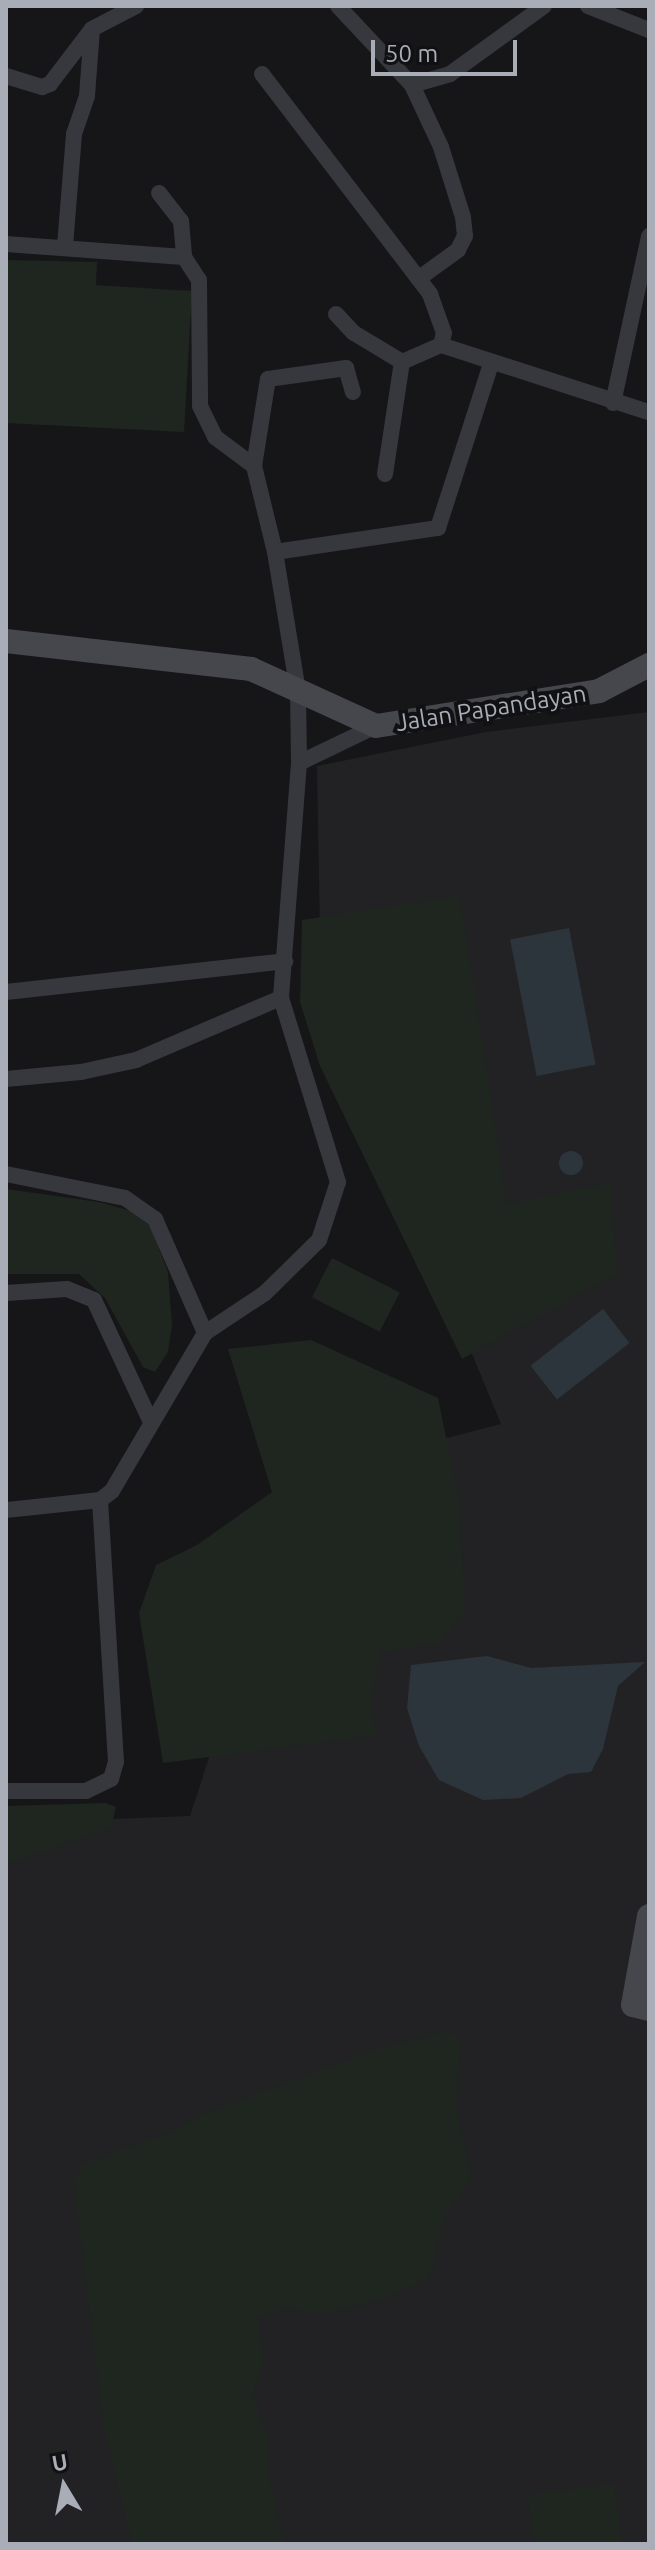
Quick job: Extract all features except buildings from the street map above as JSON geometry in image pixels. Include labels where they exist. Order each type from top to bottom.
[{"type":"main road","name":"Jalan Papandayan","points":[[6,641],[251,669],[376,726],[599,691],[649,665]]},
{"type":"main road","points":[[641,2007],[649,1916]]},
{"type":"street","points":[[6,76],[42,87],[50,84],[92,29],[136,6]]},
{"type":"street","points":[[338,6],[412,85],[441,147],[465,236],[458,250],[418,279]]},
{"type":"street","points":[[412,85],[450,74],[544,6]]},
{"type":"street","points":[[588,6],[649,30]]},
{"type":"street","points":[[65,246],[74,134],[87,96],[92,29]]},
{"type":"street","points":[[262,74],[418,279],[438,312],[441,345]]},
{"type":"street","points":[[159,193],[181,221],[184,257],[199,280],[200,406],[206,425],[254,466]]},
{"type":"street","points":[[613,403],[649,236]]},
{"type":"street","points":[[6,244],[184,257]]},
{"type":"street","points":[[336,314],[354,333],[402,362]]},
{"type":"street","points":[[402,362],[441,345],[491,364],[649,412]]},
{"type":"street","points":[[385,474],[402,362]]},
{"type":"street","points":[[275,552],[438,528],[491,364]]},
{"type":"street","points":[[6,1510],[100,1500],[123,1479],[151,1422],[205,1333],[265,1293],[319,1240],[333,1209],[338,1171],[281,998],[299,763],[298,691],[275,552],[254,466],[268,379],[346,368],[353,392]]},
{"type":"street","points":[[299,763],[376,726]]},
{"type":"street","points":[[6,992],[285,961]]},
{"type":"street","points":[[6,1079],[81,1072],[136,1060],[281,998]]},
{"type":"street","points":[[6,1174],[125,1198],[155,1219],[205,1333]]},
{"type":"street","points":[[6,1293],[67,1289],[94,1300],[151,1422]]},
{"type":"street","points":[[6,1791],[86,1791],[111,1779],[116,1762],[100,1500]]},
{"type":"shaded area","points":[[6,260],[97,262],[96,285],[192,291],[184,432],[6,423]]},
{"type":"shaded area","points":[[649,712],[649,2544],[6,2544],[6,1823],[190,1816],[227,1702],[435,1441],[501,1424],[321,988],[317,766],[486,732]]},
{"type":"shaded area","points":[[460,896],[507,1204],[611,1183],[617,1274],[462,1359],[320,1066],[300,1002],[302,920]]},
{"type":"shaded area","points":[[569,928],[596,1064],[537,1076],[510,939]]},
{"type":"shaded area","points":[[571,1151],[580,1154],[583,1163],[580,1172],[571,1175],[562,1172],[559,1163],[562,1154]]},
{"type":"shaded area","points":[[6,1189],[99,1202],[131,1211],[150,1226],[168,1272],[172,1325],[168,1352],[155,1372],[143,1367],[105,1298],[79,1274],[6,1274]]},
{"type":"shaded area","points":[[332,1258],[400,1293],[380,1332],[312,1297]]},
{"type":"shaded area","points":[[603,1309],[629,1343],[557,1400],[531,1366]]},
{"type":"shaded area","points":[[311,1340],[438,1398],[461,1510],[464,1614],[438,1643],[380,1652],[370,1706],[378,1735],[163,1763],[139,1613],[156,1565],[197,1545],[272,1492],[228,1349]]},
{"type":"shaded area","points":[[487,1656],[531,1668],[645,1662],[618,1686],[603,1749],[591,1772],[568,1774],[521,1798],[483,1800],[439,1780],[419,1746],[407,1708],[411,1665]]},
{"type":"shaded area","points":[[106,1803],[116,1807],[111,1828],[6,1864],[6,1806]]},
{"type":"shaded area","points":[[448,2030],[460,2040],[456,2107],[472,2177],[445,2216],[430,2278],[385,2299],[329,2313],[284,2309],[257,2316],[264,2360],[253,2395],[268,2441],[268,2469],[284,2544],[132,2544],[104,2428],[73,2178],[83,2164],[169,2133],[202,2114],[376,2050]]},
{"type":"shaded area","points":[[614,2484],[622,2544],[534,2544],[527,2495]]}]
